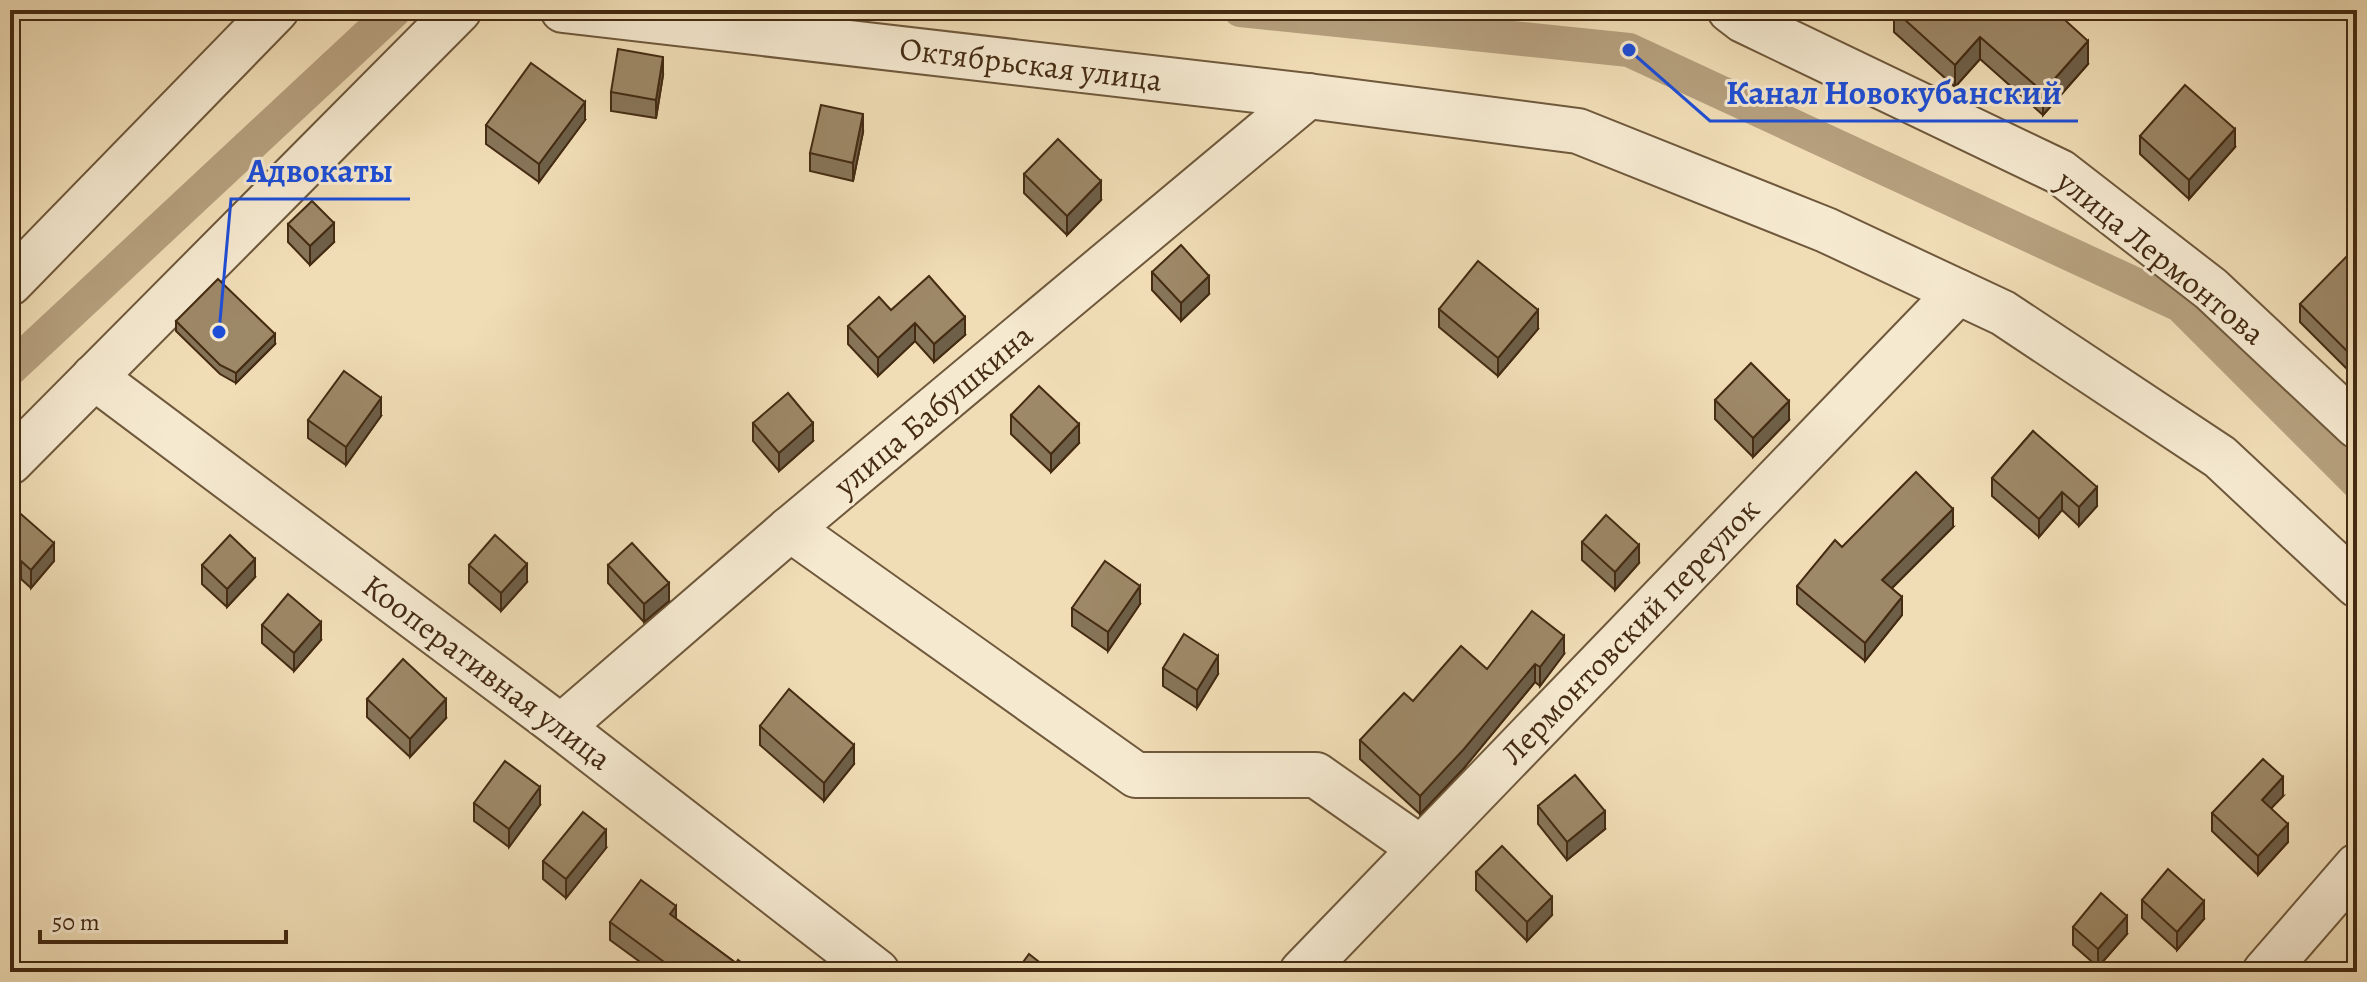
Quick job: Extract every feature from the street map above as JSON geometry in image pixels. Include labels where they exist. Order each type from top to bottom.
[{"type":"street","points":[[10,283],[276,10]]},
{"type":"street","points":[[10,462],[459,10]]},
{"type":"street","name":"Октябрьская улица","points":[[563,10],[1308,96],[1578,131],[1826,230],[2003,313],[2220,457],[2357,585]]},
{"type":"street","name":"улица Лермонтова","points":[[1730,10],[1743,20],[2060,172],[2211,289],[2357,426]]},
{"type":"street","name":"улица Бабушкина","points":[[561,727],[790,529],[1308,96]]},
{"type":"street","name":"Лермонтовский переулок","points":[[1302,972],[1958,292]]},
{"type":"street","name":"Кооперативная улица","points":[[94,377],[561,727],[877,972]]},
{"type":"street","points":[[790,529],[1136,775],[1316,775],[1420,848]]},
{"type":"street","points":[[2265,972],[2357,866]]},
{"type":"building","points":[[1894,10],[2054,10],[2088,41],[2043,92],[1980,37],[1955,65]]},
{"type":"building","points":[[618,49],[663,57],[656,100],[611,92]]},
{"type":"building","points":[[531,63],[585,102],[539,164],[486,125]]},
{"type":"building","points":[[2185,85],[2235,129],[2189,180],[2140,136]]},
{"type":"building","points":[[821,105],[863,114],[853,163],[810,153]]},
{"type":"building","points":[[1058,139],[1101,181],[1067,216],[1024,174]]},
{"type":"building","points":[[312,201],[334,223],[310,246],[288,224]]},
{"type":"building","points":[[1181,245],[1209,276],[1181,303],[1152,272]]},
{"type":"building","points":[[2350,253],[2357,260],[2357,340],[2347,351],[2300,304]]},
{"type":"building","points":[[1478,261],[1538,310],[1498,358],[1439,309]]},
{"type":"building","points":[[929,276],[965,317],[934,344],[915,323],[878,358],[848,326],[879,297],[891,310]]},
{"type":"building","points":[[218,279],[275,334],[236,373],[220,365],[176,321]]},
{"type":"building","points":[[1751,363],[1789,401],[1753,438],[1715,400]]},
{"type":"building","points":[[344,371],[381,398],[346,447],[308,420]]},
{"type":"building","points":[[1039,386],[1079,424],[1051,454],[1011,415]]},
{"type":"building","points":[[788,393],[813,423],[779,453],[753,423]]},
{"type":"building","points":[[2033,431],[2097,487],[2079,507],[2062,492],[2039,519],[1992,478]]},
{"type":"building","points":[[1916,472],[1953,509],[1882,580],[1902,597],[1865,643],[1797,586],[1835,540],[1842,547]]},
{"type":"building","points":[[14,508],[54,543],[31,570],[21,561],[10,572],[10,512]]},
{"type":"building","points":[[1606,515],[1639,545],[1615,572],[1582,542]]},
{"type":"building","points":[[230,535],[255,559],[227,589],[202,565]]},
{"type":"building","points":[[495,535],[527,564],[501,593],[469,565]]},
{"type":"building","points":[[632,543],[669,583],[644,604],[608,565]]},
{"type":"building","points":[[1105,561],[1140,586],[1108,632],[1072,608]]},
{"type":"building","points":[[288,594],[321,622],[294,653],[262,625]]},
{"type":"building","points":[[1532,611],[1564,636],[1540,667],[1535,664],[1420,796],[1360,740],[1404,693],[1413,701],[1461,646],[1487,669]]},
{"type":"building","points":[[1184,634],[1218,656],[1197,690],[1163,668]]},
{"type":"building","points":[[403,659],[446,699],[410,739],[367,699]]},
{"type":"building","points":[[789,689],[854,745],[824,783],[760,726]]},
{"type":"building","points":[[2263,759],[2283,777],[2262,800],[2288,824],[2258,856],[2212,813]]},
{"type":"building","points":[[505,761],[540,787],[509,829],[474,803]]},
{"type":"building","points":[[1575,775],[1605,811],[1567,842],[1538,806]]},
{"type":"building","points":[[583,812],[606,830],[566,879],[543,861]]},
{"type":"building","points":[[1502,846],[1552,897],[1527,922],[1476,872]]},
{"type":"building","points":[[2168,869],[2204,901],[2177,932],[2142,900]]},
{"type":"building","points":[[641,880],[676,906],[670,914],[736,963],[738,960],[754,972],[658,970],[664,962],[610,922]]},
{"type":"building","points":[[2101,893],[2127,916],[2098,949],[2073,927]]},
{"type":"building","points":[[1029,954],[1052,972],[1016,972]]},
{"type":"waterway","points":[[10,369],[395,10]]},
{"type":"waterway","points":[[1240,10],[1629,50],[2180,305],[2357,482]]},
{"type":"place","name":"Канал Новокубанский","points":[[1629,50]]},
{"type":"place","name":"Адвокаты","points":[[219,332]]}]
